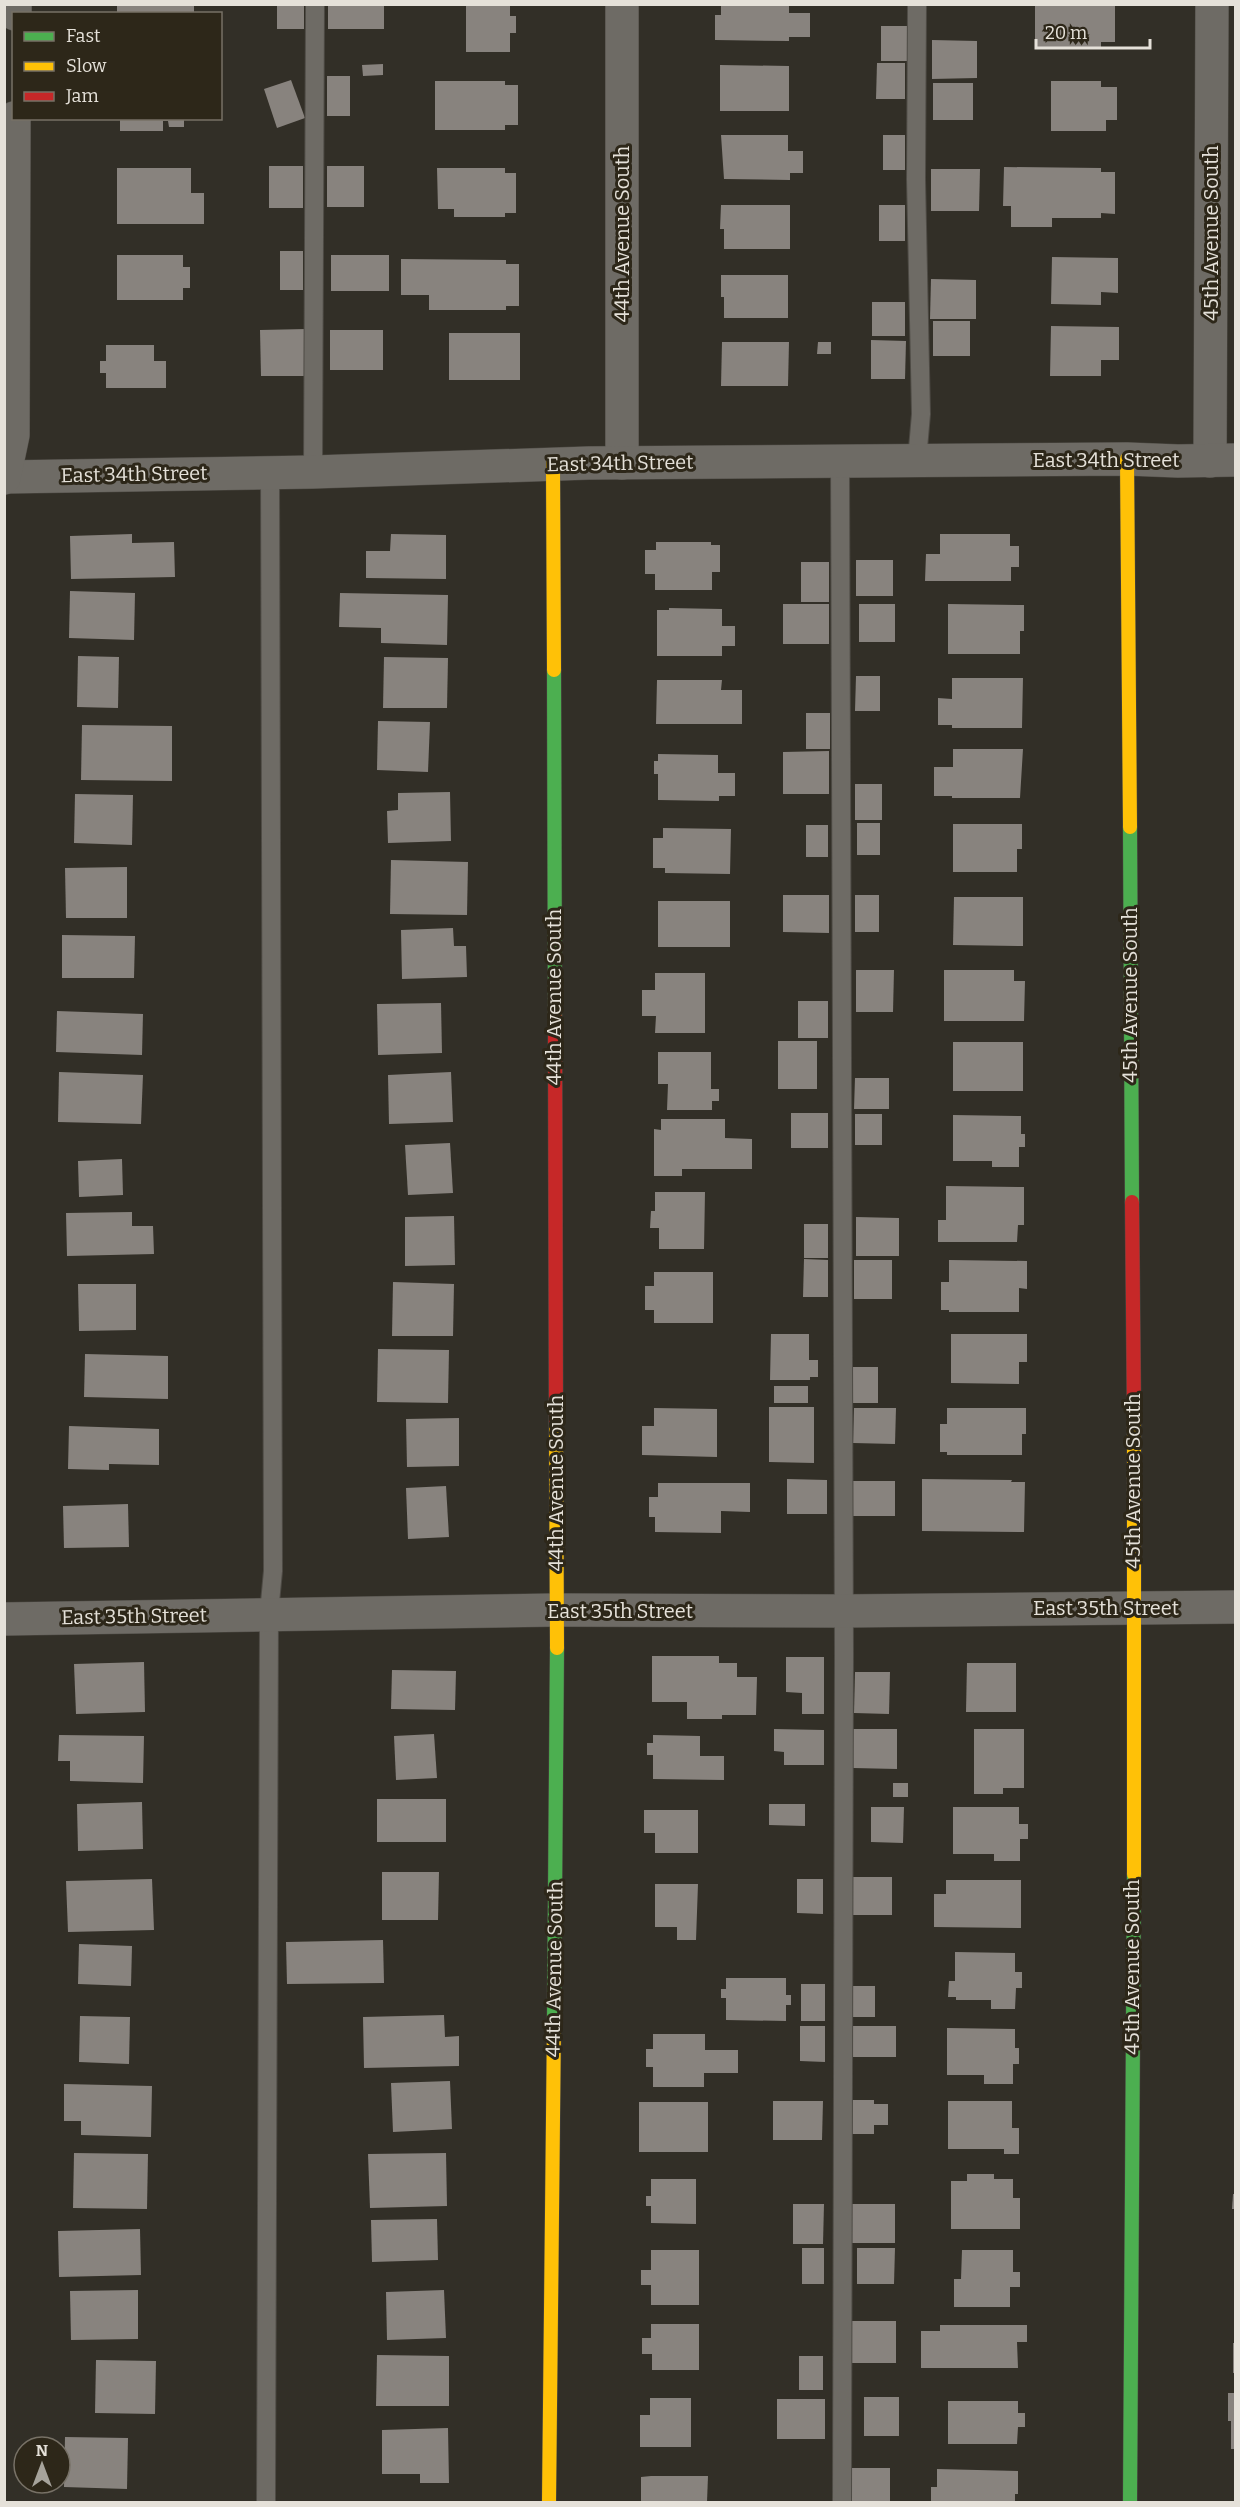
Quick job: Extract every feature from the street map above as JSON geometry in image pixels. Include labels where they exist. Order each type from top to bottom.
[{"type":"street","name":"44th Avenue South","points":[[622,4],[622,463]]},
{"type":"street","name":"45th Avenue South","points":[[1212,4],[1223,461]]},
{"type":"street","points":[[5,478],[13,435],[14,120]]},
{"type":"street","name":"East 34th Street","points":[[5,478],[313,472],[553,463],[1127,459],[1223,461]]},
{"type":"street","name":"45th Avenue South","points":[[1127,459],[1135,1609],[1131,2502]]},
{"type":"street","name":"44th Avenue South","points":[[549,2502],[556,1610],[553,463]]},
{"type":"street","name":"East 35th Street","points":[[4,1619],[556,1610],[843,1611],[1236,1607]]},
{"type":"lane","points":[[313,472],[315,4]]},
{"type":"lane","points":[[917,4],[916,179],[921,414],[917,460]]},
{"type":"lane","points":[[840,461],[843,1611],[842,2502]]},
{"type":"lane","points":[[266,2502],[269,1613],[273,1572],[270,472]]},
{"type":"building","points":[[117,4],[194,4],[194,12],[117,12]]},
{"type":"building","points":[[277,4],[304,4],[304,29],[277,29]]},
{"type":"building","points":[[328,4],[384,4],[384,29],[328,29]]},
{"type":"building","points":[[466,4],[510,4],[510,16],[516,16],[516,33],[510,33],[510,52],[466,52]]},
{"type":"building","points":[[721,4],[789,4],[789,13],[810,13],[810,37],[789,37],[789,41],[715,40],[715,15],[721,15]]},
{"type":"building","points":[[1035,4],[1115,4],[1115,42],[1101,42],[1101,47],[1035,47]]},
{"type":"building","points":[[881,26],[907,26],[907,61],[881,61]]},
{"type":"building","points":[[932,40],[977,41],[977,78],[932,79]]},
{"type":"building","points":[[877,63],[905,63],[905,99],[876,99]]},
{"type":"building","points":[[383,64],[383,75],[363,76],[362,65]]},
{"type":"building","points":[[720,65],[789,66],[789,111],[720,111]]},
{"type":"building","points":[[327,76],[350,76],[350,116],[327,116]]},
{"type":"building","points":[[291,80],[305,118],[277,128],[264,89]]},
{"type":"building","points":[[435,81],[505,81],[505,85],[518,85],[518,125],[505,125],[505,130],[435,130]]},
{"type":"building","points":[[1051,81],[1101,81],[1101,87],[1117,87],[1117,120],[1106,120],[1106,131],[1051,131]]},
{"type":"building","points":[[933,83],[973,83],[973,120],[933,120]]},
{"type":"building","points":[[120,120],[184,120],[184,127],[169,127],[168,121],[163,121],[163,131],[120,131]]},
{"type":"building","points":[[721,135],[788,135],[788,151],[803,151],[803,173],[790,173],[790,180],[724,179]]},
{"type":"building","points":[[883,135],[905,135],[905,170],[883,170]]},
{"type":"building","points":[[269,166],[303,166],[303,208],[269,208]]},
{"type":"building","points":[[327,166],[364,166],[364,207],[327,207]]},
{"type":"building","points":[[1004,167],[1101,168],[1101,172],[1115,172],[1115,214],[1101,213],[1101,218],[1052,218],[1052,227],[1011,227],[1011,206],[1003,206]]},
{"type":"building","points":[[117,168],[191,168],[191,193],[204,193],[204,224],[117,224]]},
{"type":"building","points":[[437,168],[505,168],[505,173],[516,173],[516,213],[505,213],[505,217],[454,217],[454,209],[438,209]]},
{"type":"building","points":[[931,169],[980,169],[979,211],[931,211]]},
{"type":"building","points":[[721,205],[790,205],[790,249],[724,249],[724,229],[720,229]]},
{"type":"building","points":[[879,205],[905,205],[905,241],[879,241]]},
{"type":"building","points":[[280,251],[303,251],[303,290],[280,290]]},
{"type":"building","points":[[117,255],[183,255],[183,267],[190,267],[190,288],[183,288],[183,300],[117,300]]},
{"type":"building","points":[[331,255],[389,255],[389,291],[331,291]]},
{"type":"building","points":[[1052,257],[1118,258],[1118,293],[1101,292],[1101,305],[1051,304]]},
{"type":"building","points":[[401,259],[506,260],[506,264],[519,264],[519,306],[506,306],[506,310],[429,310],[429,295],[401,295]]},
{"type":"building","points":[[721,275],[788,275],[788,318],[724,318]]},
{"type":"building","points":[[931,279],[976,280],[976,319],[930,319]]},
{"type":"building","points":[[872,302],[905,302],[905,336],[872,336]]},
{"type":"building","points":[[933,321],[970,321],[970,356],[933,356]]},
{"type":"building","points":[[1051,326],[1119,327],[1119,360],[1101,360],[1101,376],[1050,376]]},
{"type":"building","points":[[306,329],[306,376],[261,376],[260,330]]},
{"type":"building","points":[[330,330],[383,330],[383,370],[330,370]]},
{"type":"building","points":[[449,333],[520,333],[520,380],[449,380]]},
{"type":"building","points":[[871,340],[906,341],[905,379],[871,379]]},
{"type":"building","points":[[722,342],[789,342],[788,386],[721,386]]},
{"type":"building","points":[[818,342],[831,342],[831,354],[817,354]]},
{"type":"building","points":[[106,345],[154,345],[154,361],[166,361],[166,388],[106,388],[106,373],[100,373],[100,361],[106,361]]},
{"type":"building","points":[[132,534],[132,543],[174,542],[175,577],[71,579],[70,536]]},
{"type":"building","points":[[391,534],[446,535],[446,579],[366,578],[366,551],[390,551]]},
{"type":"building","points":[[940,534],[1010,534],[1010,546],[1019,546],[1019,567],[1011,567],[1011,581],[925,581],[926,554],[940,554]]},
{"type":"building","points":[[656,542],[711,542],[711,545],[720,545],[720,572],[712,572],[712,590],[655,590],[655,574],[645,574],[645,550],[656,550]]},
{"type":"building","points":[[856,560],[893,560],[893,596],[856,596]]},
{"type":"building","points":[[801,562],[829,562],[829,602],[801,602]]},
{"type":"building","points":[[70,591],[135,593],[134,640],[69,638]]},
{"type":"building","points":[[340,593],[448,595],[447,645],[381,643],[381,628],[339,627]]},
{"type":"building","points":[[783,604],[829,604],[829,644],[783,644]]},
{"type":"building","points":[[859,604],[895,604],[895,642],[859,642]]},
{"type":"building","points":[[948,604],[1024,605],[1024,631],[1020,631],[1020,654],[948,654]]},
{"type":"building","points":[[669,608],[722,609],[722,626],[735,626],[735,646],[722,646],[722,656],[657,656],[657,610],[669,610]]},
{"type":"building","points":[[78,656],[119,657],[118,708],[77,707]]},
{"type":"building","points":[[384,657],[448,658],[447,708],[383,708]]},
{"type":"building","points":[[856,676],[880,676],[880,711],[855,711]]},
{"type":"building","points":[[952,678],[1023,678],[1022,728],[952,728],[952,725],[938,725],[938,698],[952,699]]},
{"type":"building","points":[[657,680],[722,680],[721,690],[742,690],[742,724],[656,724]]},
{"type":"building","points":[[806,713],[830,713],[830,749],[806,749]]},
{"type":"building","points":[[378,721],[430,722],[428,772],[377,770]]},
{"type":"building","points":[[82,725],[172,726],[172,781],[81,780]]},
{"type":"building","points":[[953,749],[1023,749],[1020,798],[934,796],[934,767],[953,767]]},
{"type":"building","points":[[829,751],[829,794],[783,794],[783,752]]},
{"type":"building","points":[[658,754],[718,755],[718,773],[735,773],[735,796],[719,796],[719,801],[658,800],[658,774],[654,774],[654,761],[658,761]]},
{"type":"building","points":[[855,784],[882,784],[882,820],[855,820]]},
{"type":"building","points":[[450,792],[451,841],[388,843],[387,811],[398,810],[398,793]]},
{"type":"building","points":[[75,794],[133,795],[132,845],[74,843]]},
{"type":"building","points":[[857,823],[880,823],[880,855],[857,855]]},
{"type":"building","points":[[953,824],[1022,824],[1022,849],[1017,849],[1017,872],[953,872]]},
{"type":"building","points":[[806,825],[828,825],[828,857],[806,857]]},
{"type":"building","points":[[663,828],[731,829],[730,874],[665,873],[665,868],[653,868],[653,838],[663,838]]},
{"type":"building","points":[[391,860],[468,862],[467,915],[390,914]]},
{"type":"building","points":[[127,867],[127,918],[66,918],[65,868]]},
{"type":"building","points":[[783,895],[829,895],[829,933],[783,932]]},
{"type":"building","points":[[855,895],[879,895],[879,932],[855,932]]},
{"type":"building","points":[[954,897],[1023,897],[1023,946],[953,945]]},
{"type":"building","points":[[658,901],[730,901],[730,947],[658,947]]},
{"type":"building","points":[[453,928],[454,946],[466,946],[467,977],[402,979],[401,930]]},
{"type":"building","points":[[62,935],[135,936],[134,978],[62,978]]},
{"type":"building","points":[[856,970],[894,970],[893,1012],[856,1012]]},
{"type":"building","points":[[944,970],[1014,970],[1014,981],[1025,981],[1024,1021],[944,1021]]},
{"type":"building","points":[[655,973],[705,973],[705,1033],[655,1033],[656,1016],[642,1016],[642,990],[655,990]]},
{"type":"building","points":[[798,1001],[828,1001],[828,1038],[798,1038]]},
{"type":"building","points":[[441,1003],[442,1053],[378,1055],[377,1004]]},
{"type":"building","points":[[57,1011],[143,1014],[142,1055],[56,1052]]},
{"type":"building","points":[[778,1041],[817,1041],[817,1089],[778,1089]]},
{"type":"building","points":[[953,1042],[1023,1042],[1023,1091],[953,1091]]},
{"type":"building","points":[[658,1052],[711,1052],[711,1089],[719,1089],[719,1101],[712,1101],[712,1110],[667,1110],[668,1084],[658,1084]]},
{"type":"building","points":[[59,1072],[143,1075],[141,1124],[58,1122]]},
{"type":"building","points":[[451,1072],[453,1122],[389,1124],[388,1075]]},
{"type":"building","points":[[855,1078],[889,1078],[889,1109],[854,1109]]},
{"type":"building","points":[[791,1113],[828,1113],[828,1148],[791,1148]]},
{"type":"building","points":[[855,1114],[882,1114],[882,1145],[855,1145]]},
{"type":"building","points":[[953,1115],[1021,1116],[1021,1134],[1025,1134],[1025,1147],[1019,1147],[1019,1167],[992,1167],[992,1161],[953,1161]]},
{"type":"building","points":[[661,1119],[725,1119],[725,1138],[752,1139],[752,1169],[682,1169],[682,1176],[654,1176],[654,1129],[661,1130]]},
{"type":"building","points":[[450,1143],[453,1193],[408,1195],[405,1145]]},
{"type":"building","points":[[122,1159],[123,1195],[79,1197],[78,1161]]},
{"type":"building","points":[[946,1186],[1024,1187],[1024,1225],[1018,1225],[1017,1242],[938,1242],[938,1220],[946,1220]]},
{"type":"building","points":[[655,1192],[705,1192],[704,1249],[659,1249],[659,1228],[650,1228],[651,1211],[655,1211]]},
{"type":"building","points":[[132,1212],[132,1226],[153,1226],[154,1254],[67,1256],[66,1213]]},
{"type":"building","points":[[454,1216],[455,1265],[405,1266],[405,1217]]},
{"type":"building","points":[[856,1217],[899,1218],[899,1256],[856,1256]]},
{"type":"building","points":[[804,1224],[828,1224],[828,1258],[804,1258]]},
{"type":"building","points":[[804,1259],[828,1260],[828,1297],[803,1297]]},
{"type":"building","points":[[854,1260],[892,1260],[892,1299],[854,1299]]},
{"type":"building","points":[[949,1260],[1027,1261],[1027,1289],[1019,1288],[1019,1312],[941,1310],[941,1282],[949,1282]]},
{"type":"building","points":[[654,1272],[713,1272],[713,1323],[654,1323],[654,1310],[645,1310],[645,1286],[654,1286]]},
{"type":"building","points":[[393,1282],[454,1284],[453,1336],[392,1336]]},
{"type":"building","points":[[78,1284],[136,1284],[136,1330],[79,1331]]},
{"type":"building","points":[[771,1334],[809,1334],[809,1360],[818,1360],[818,1377],[810,1377],[810,1380],[770,1380]]},
{"type":"building","points":[[951,1334],[1027,1334],[1027,1362],[1019,1362],[1019,1384],[951,1383]]},
{"type":"building","points":[[378,1349],[449,1350],[448,1403],[377,1402]]},
{"type":"building","points":[[85,1354],[168,1356],[168,1399],[84,1397]]},
{"type":"building","points":[[853,1367],[878,1367],[878,1403],[853,1403]]},
{"type":"building","points":[[774,1386],[808,1386],[808,1403],[774,1403]]},
{"type":"building","points":[[769,1407],[814,1407],[814,1463],[769,1462]]},
{"type":"building","points":[[654,1408],[717,1409],[717,1457],[642,1455],[642,1426],[654,1426]]},
{"type":"building","points":[[854,1408],[896,1408],[895,1444],[853,1443]]},
{"type":"building","points":[[947,1408],[1026,1408],[1026,1434],[1022,1434],[1022,1455],[947,1455],[947,1452],[940,1452],[940,1424],[947,1424]]},
{"type":"building","points":[[459,1418],[459,1466],[407,1467],[406,1419]]},
{"type":"building","points":[[69,1426],[159,1429],[159,1465],[109,1464],[109,1470],[68,1469]]},
{"type":"building","points":[[787,1479],[827,1480],[827,1514],[787,1514]]},
{"type":"building","points":[[922,1479],[1025,1482],[1024,1532],[922,1531]]},
{"type":"building","points":[[853,1481],[895,1481],[895,1516],[853,1516]]},
{"type":"building","points":[[658,1483],[750,1483],[750,1512],[721,1511],[721,1533],[655,1532],[655,1517],[649,1517],[649,1497],[658,1497]]},
{"type":"building","points":[[446,1486],[449,1537],[408,1539],[406,1488]]},
{"type":"building","points":[[128,1504],[129,1547],[64,1548],[63,1506]]},
{"type":"building","points":[[652,1656],[719,1656],[719,1663],[737,1663],[737,1677],[757,1677],[756,1715],[722,1715],[722,1719],[687,1719],[687,1702],[652,1702]]},
{"type":"building","points":[[786,1657],[824,1657],[824,1714],[802,1714],[802,1693],[786,1692]]},
{"type":"building","points":[[144,1662],[145,1712],[76,1714],[74,1664]]},
{"type":"building","points":[[967,1663],[1016,1663],[1016,1712],[966,1712]]},
{"type":"building","points":[[392,1670],[456,1671],[455,1710],[391,1709]]},
{"type":"building","points":[[855,1672],[890,1672],[889,1714],[854,1713]]},
{"type":"building","points":[[774,1729],[824,1730],[824,1765],[784,1765],[784,1752],[774,1751]]},
{"type":"building","points":[[853,1729],[897,1729],[897,1769],[853,1768]]},
{"type":"building","points":[[974,1729],[1024,1729],[1024,1788],[1003,1788],[1003,1794],[974,1794]]},
{"type":"building","points":[[434,1734],[437,1778],[396,1780],[394,1736]]},
{"type":"building","points":[[59,1735],[144,1736],[143,1783],[70,1781],[70,1761],[58,1761]]},
{"type":"building","points":[[653,1735],[700,1736],[700,1756],[724,1756],[724,1780],[653,1779],[653,1755],[647,1755],[647,1743],[653,1743]]},
{"type":"building","points":[[893,1783],[908,1783],[908,1797],[893,1797]]},
{"type":"building","points":[[377,1799],[446,1799],[446,1842],[377,1842]]},
{"type":"building","points":[[142,1802],[143,1849],[78,1851],[77,1804]]},
{"type":"building","points":[[769,1804],[805,1804],[805,1826],[769,1825]]},
{"type":"building","points":[[871,1807],[904,1807],[903,1843],[871,1842]]},
{"type":"building","points":[[953,1807],[1019,1807],[1019,1824],[1028,1824],[1028,1839],[1020,1839],[1020,1861],[994,1861],[994,1854],[953,1854]]},
{"type":"building","points":[[644,1810],[698,1810],[698,1853],[655,1853],[655,1833],[644,1833]]},
{"type":"building","points":[[382,1872],[439,1872],[438,1920],[382,1920]]},
{"type":"building","points":[[852,1877],[892,1877],[892,1915],[852,1915]]},
{"type":"building","points":[[152,1879],[154,1930],[68,1932],[66,1881]]},
{"type":"building","points":[[797,1879],[823,1879],[823,1914],[797,1913]]},
{"type":"building","points":[[946,1880],[1021,1880],[1021,1928],[934,1927],[934,1894],[946,1894]]},
{"type":"building","points":[[655,1884],[698,1884],[696,1940],[677,1940],[677,1927],[655,1927]]},
{"type":"building","points":[[383,1940],[384,1983],[287,1984],[286,1942]]},
{"type":"building","points":[[79,1944],[132,1946],[131,1986],[78,1984]]},
{"type":"building","points":[[955,1952],[1015,1953],[1015,1972],[1022,1972],[1022,1988],[1016,1988],[1015,2009],[991,2009],[991,2000],[956,2000],[956,1997],[948,1997],[949,1981],[955,1981]]},
{"type":"building","points":[[726,1978],[786,1978],[786,1995],[791,1995],[791,2005],[786,2005],[786,2021],[726,2020],[726,1998],[721,1998],[721,1989],[726,1989]]},
{"type":"building","points":[[801,1984],[825,1984],[825,2021],[801,2021]]},
{"type":"building","points":[[852,1986],[875,1986],[875,2017],[852,2017]]},
{"type":"building","points":[[444,2015],[445,2037],[459,2036],[459,2066],[364,2068],[363,2017]]},
{"type":"building","points":[[80,2016],[130,2017],[129,2064],[79,2062]]},
{"type":"building","points":[[800,2026],[825,2026],[825,2062],[800,2061]]},
{"type":"building","points":[[852,2026],[896,2026],[896,2057],[852,2057]]},
{"type":"building","points":[[947,2028],[1015,2029],[1015,2048],[1019,2048],[1019,2064],[1013,2064],[1013,2084],[984,2084],[984,2075],[947,2075]]},
{"type":"building","points":[[653,2034],[705,2034],[705,2050],[738,2050],[738,2073],[704,2073],[704,2087],[653,2087],[653,2067],[646,2067],[646,2049],[653,2049]]},
{"type":"building","points":[[450,2081],[452,2129],[393,2132],[391,2083]]},
{"type":"building","points":[[64,2084],[152,2086],[151,2137],[81,2135],[81,2121],[64,2121]]},
{"type":"building","points":[[852,2100],[874,2100],[874,2104],[888,2104],[888,2125],[874,2125],[874,2134],[852,2134]]},
{"type":"building","points":[[773,2101],[823,2101],[822,2140],[773,2140]]},
{"type":"building","points":[[948,2101],[1012,2101],[1012,2128],[1019,2128],[1019,2154],[1004,2154],[1004,2149],[948,2149]]},
{"type":"building","points":[[639,2102],[708,2102],[708,2152],[639,2152]]},
{"type":"building","points":[[74,2153],[148,2154],[147,2209],[73,2208]]},
{"type":"building","points":[[446,2153],[447,2206],[370,2208],[368,2154]]},
{"type":"building","points":[[967,2174],[994,2174],[994,2179],[1013,2179],[1013,2198],[1020,2198],[1020,2229],[951,2229],[951,2181],[967,2181]]},
{"type":"building","points":[[651,2179],[696,2179],[696,2224],[651,2223],[651,2206],[646,2206],[646,2196],[651,2196]]},
{"type":"building","points":[[1233,2194],[1236,2194],[1236,2209],[1232,2209]]},
{"type":"building","points":[[793,2204],[824,2204],[823,2244],[793,2244]]},
{"type":"building","points":[[851,2204],[895,2204],[895,2243],[851,2243]]},
{"type":"building","points":[[437,2219],[438,2260],[372,2262],[371,2220]]},
{"type":"building","points":[[140,2229],[141,2275],[59,2277],[58,2231]]},
{"type":"building","points":[[802,2248],[824,2248],[824,2284],[802,2284]]},
{"type":"building","points":[[857,2248],[895,2248],[894,2284],[857,2284]]},
{"type":"building","points":[[651,2250],[699,2250],[699,2305],[651,2305],[651,2285],[641,2285],[641,2270],[651,2270]]},
{"type":"building","points":[[962,2250],[1013,2250],[1013,2272],[1020,2272],[1020,2287],[1010,2287],[1010,2307],[954,2307],[954,2279],[961,2279]]},
{"type":"building","points":[[138,2290],[138,2339],[71,2340],[70,2291]]},
{"type":"building","points":[[444,2290],[446,2338],[387,2340],[386,2292]]},
{"type":"building","points":[[851,2321],[896,2321],[896,2363],[851,2363]]},
{"type":"building","points":[[651,2324],[699,2324],[699,2370],[652,2370],[652,2354],[642,2354],[642,2338],[651,2338]]},
{"type":"building","points":[[940,2325],[1027,2325],[1027,2342],[1017,2342],[1018,2368],[921,2368],[921,2331],[940,2331]]},
{"type":"building","points":[[1233,2343],[1236,2343],[1236,2373],[1233,2373]]},
{"type":"building","points":[[377,2355],[449,2356],[449,2406],[376,2406]]},
{"type":"building","points":[[799,2356],[823,2356],[823,2390],[799,2390]]},
{"type":"building","points":[[96,2360],[156,2361],[155,2414],[95,2413]]},
{"type":"building","points":[[1228,2393],[1236,2393],[1236,2449],[1231,2449]]},
{"type":"building","points":[[864,2397],[899,2397],[899,2436],[864,2436]]},
{"type":"building","points":[[650,2398],[691,2398],[691,2447],[640,2447],[640,2415],[650,2415]]},
{"type":"building","points":[[777,2399],[825,2399],[825,2439],[777,2439]]},
{"type":"building","points":[[948,2401],[1018,2401],[1018,2413],[1025,2413],[1025,2427],[1018,2427],[1017,2444],[948,2444]]},
{"type":"building","points":[[448,2428],[449,2483],[420,2483],[420,2474],[382,2474],[382,2430]]},
{"type":"building","points":[[72,2437],[128,2438],[127,2489],[72,2487]]},
{"type":"building","points":[[849,2468],[890,2468],[890,2502],[849,2502]]},
{"type":"building","points":[[937,2469],[1018,2471],[1018,2494],[1015,2494],[1015,2502],[931,2502],[931,2487],[937,2487]]},
{"type":"building","points":[[708,2476],[707,2502],[641,2502],[641,2477]]},
{"type":"traffic: fast","points":[[554,670],[555,1017]]},
{"type":"traffic: fast","points":[[1130,827],[1132,1202]]},
{"type":"traffic: fast","points":[[554,2022],[557,1648]]},
{"type":"traffic: fast","points":[[1130,2502],[1134,1874]]},
{"type":"traffic: slow","points":[[1127,459],[1130,827]]},
{"type":"traffic: slow","points":[[553,463],[554,670]]},
{"type":"traffic: slow","points":[[1134,1413],[1134,1874]]},
{"type":"traffic: slow","points":[[556,1423],[557,1648]]},
{"type":"traffic: slow","points":[[549,2502],[554,2022]]},
{"type":"traffic: jam","points":[[555,1017],[556,1423]]},
{"type":"traffic: jam","points":[[1132,1202],[1134,1413]]}]
